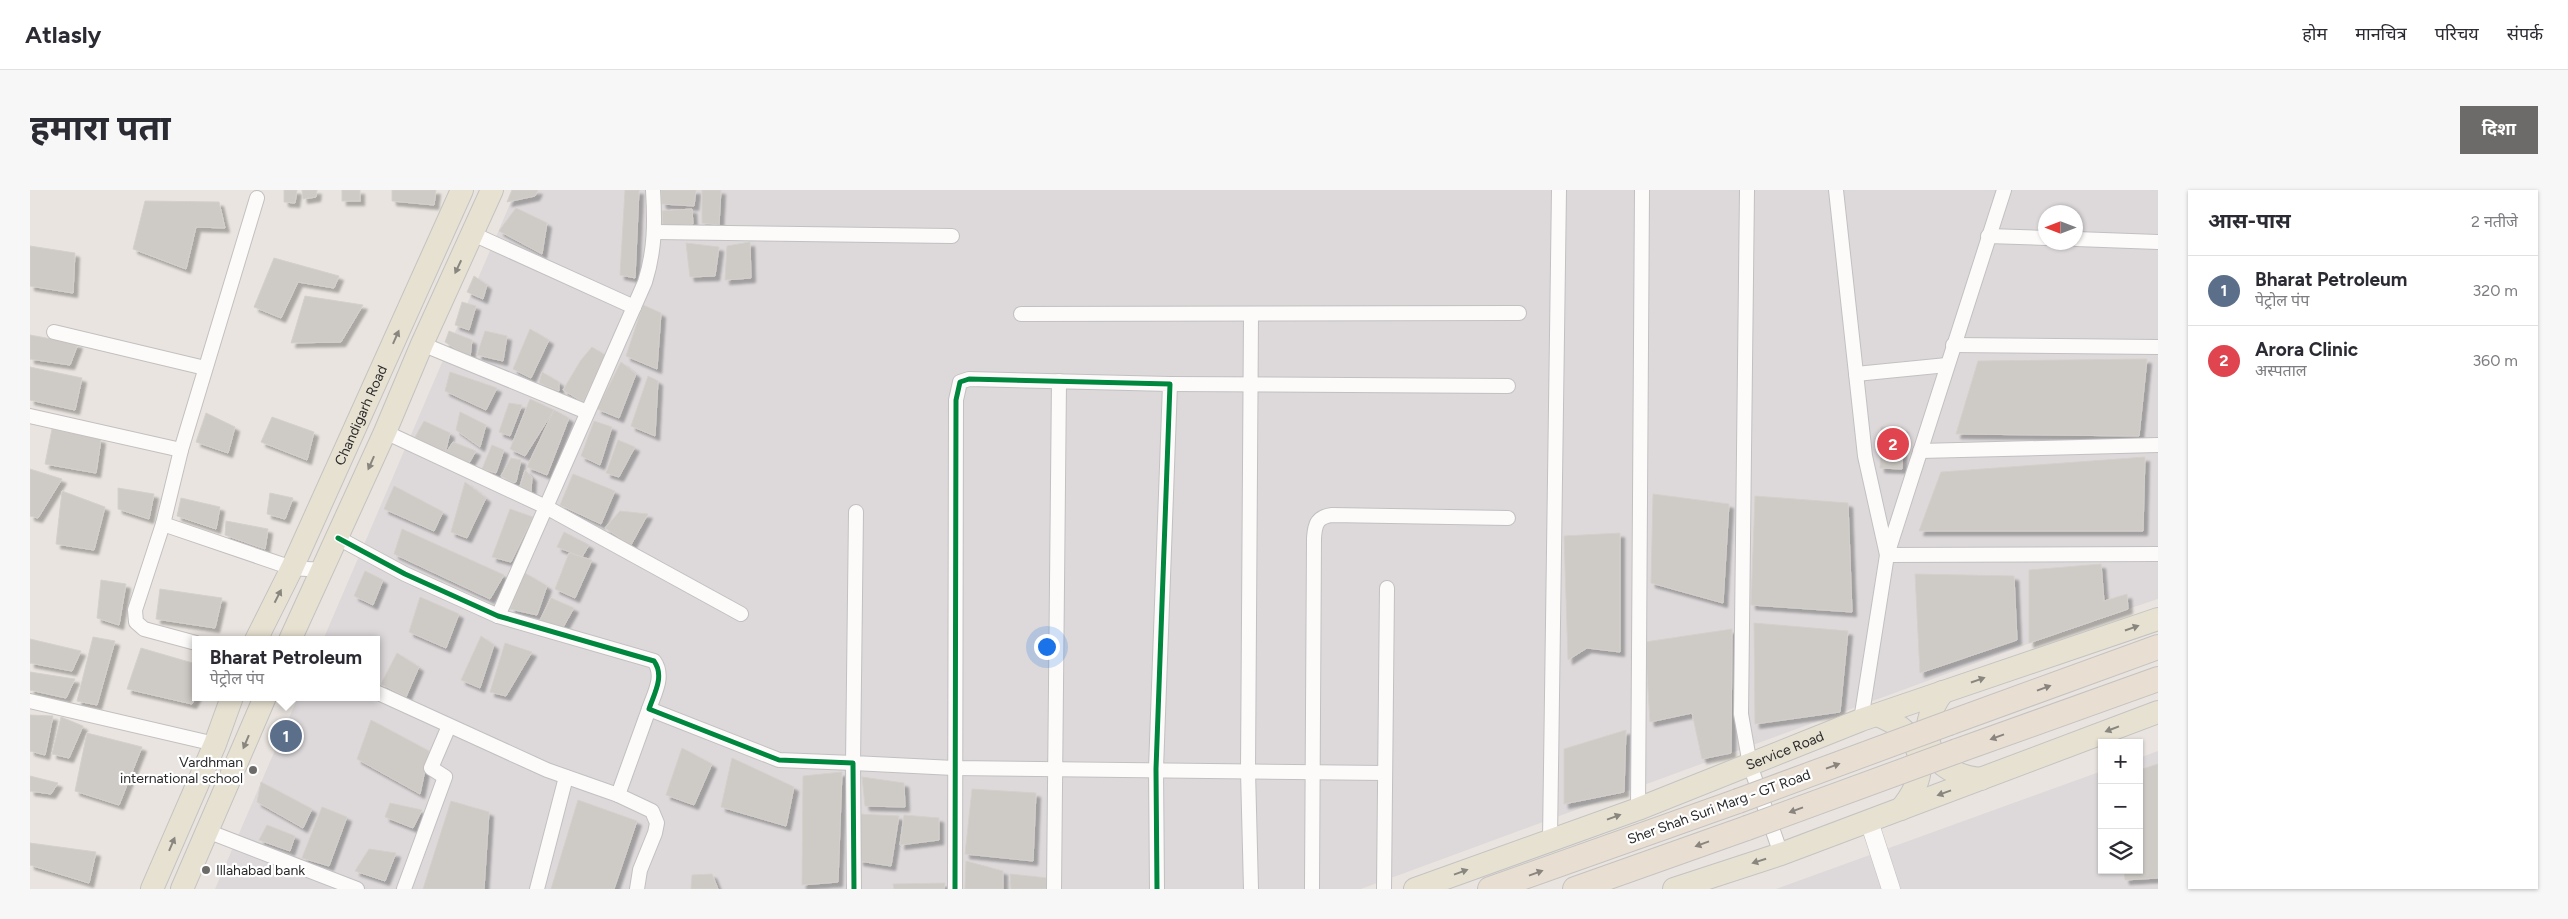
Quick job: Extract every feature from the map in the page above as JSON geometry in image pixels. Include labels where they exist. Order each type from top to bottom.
[{"type":"highway","name":"Sher Shah Suri Marg - GT Road","points":[[1490,889],[1738,801],[2158,646]]},
{"type":"highway","name":"Sher Shah Suri Marg - GT Road","points":[[1575,889],[2158,679]]},
{"type":"main road","name":"Chandigarh Road","points":[[258,636],[292,568],[462,190]]},
{"type":"main road","name":"Chandigarh Road","points":[[292,636],[338,538],[422,344],[492,190]]},
{"type":"main road","name":"Service Road","points":[[1415,889],[1638,809],[1869,717],[2158,619]]},
{"type":"main road","points":[[1943,692],[1932,706],[1927,723],[1927,740],[1934,757],[1947,770],[1963,778],[1980,779]]},
{"type":"main road","points":[[152,889],[215,744],[231,701]]},
{"type":"main road","points":[[182,889],[263,701]]},
{"type":"main road","points":[[1674,889],[1781,854],[2158,712]]},
{"type":"main road","points":[[1869,717],[1895,722],[1910,736],[1918,754],[1920,774],[1914,793],[1901,809]]},
{"type":"street","points":[[498,616],[634,307],[652,260],[655,232],[652,190]]},
{"type":"street","points":[[1550,840],[1560,190]]},
{"type":"street","points":[[1638,809],[1642,190]]},
{"type":"street","points":[[1747,190],[1741,714],[1750,766],[1781,854]]},
{"type":"street","points":[[1836,190],[1865,456],[1887,555]]},
{"type":"street","points":[[1869,717],[1887,555],[2004,190]]},
{"type":"street","points":[[192,642],[144,629],[136,622],[135,610],[163,524],[181,450],[257,198]]},
{"type":"street","points":[[655,232],[952,236]]},
{"type":"street","points":[[473,234],[634,307]]},
{"type":"street","points":[[1988,236],[2038,238]]},
{"type":"street","points":[[2083,239],[2158,242]]},
{"type":"street","points":[[1021,314],[1519,313]]},
{"type":"street","points":[[1251,315],[1248,771],[1251,889]]},
{"type":"street","points":[[54,332],[205,368]]},
{"type":"street","points":[[422,344],[587,412]]},
{"type":"street","points":[[1953,345],[2158,347]]},
{"type":"street","points":[[1856,374],[1947,365]]},
{"type":"street","points":[[955,889],[956,400],[958,385],[962,381],[969,379],[1170,384],[1508,386]]},
{"type":"street","points":[[1054,889],[1059,382]]},
{"type":"street","points":[[1157,889],[1156,769],[1170,384]]},
{"type":"street","points":[[30,416],[181,450]]},
{"type":"street","points":[[385,432],[546,507],[741,614]]},
{"type":"street","points":[[1920,451],[2158,445]]},
{"type":"street","points":[[854,889],[852,763],[856,512]]},
{"type":"street","points":[[1312,889],[1314,538],[1317,521],[1320,518],[1332,515],[1508,518]]},
{"type":"street","points":[[163,524],[292,568],[322,570]]},
{"type":"street","points":[[338,538],[405,574],[498,616],[654,661],[659,671],[649,709],[618,795]]},
{"type":"street","points":[[1887,555],[2158,554]]},
{"type":"street","points":[[1384,889],[1387,588]]},
{"type":"street","points":[[380,694],[566,777],[618,795],[652,811],[656,817],[655,833],[640,870],[637,889]]},
{"type":"street","points":[[30,701],[215,744]]},
{"type":"street","points":[[649,709],[779,760],[954,768],[1385,773]]},
{"type":"street","points":[[404,889],[445,777],[431,768],[449,726]]},
{"type":"street","points":[[537,889],[566,777]]},
{"type":"street","points":[[1869,821],[1891,889]]},
{"type":"street","points":[[208,831],[357,889]]},
{"type":"shaded area","points":[[516,190],[2158,190],[2158,599],[2074,627],[1361,889],[215,889],[296,701],[380,701],[380,636],[325,636]]},
{"type":"shaded area","points":[[2158,751],[2158,889],[1776,889],[2098,772],[2098,874],[2143,874],[2143,757]]},
{"type":"building","points":[[284,190],[297,190],[295,203],[284,202]]},
{"type":"building","points":[[302,190],[317,190],[316,197],[303,199]]},
{"type":"building","points":[[342,190],[360,190],[360,201],[342,201]]},
{"type":"building","points":[[392,190],[436,190],[434,205],[392,201]]},
{"type":"building","points":[[512,190],[538,190],[535,196],[507,202]]},
{"type":"building","points":[[625,190],[639,190],[635,278],[620,275]]},
{"type":"building","points":[[661,190],[696,190],[694,206],[662,204]]},
{"type":"building","points":[[702,190],[721,190],[719,225],[702,223]]},
{"type":"building","points":[[145,201],[219,202],[225,228],[196,227],[186,269],[133,249]]},
{"type":"building","points":[[516,208],[547,223],[542,254],[499,231]]},
{"type":"building","points":[[692,209],[693,224],[663,227],[662,211]]},
{"type":"building","points":[[750,242],[751,278],[725,280],[727,246]]},
{"type":"building","points":[[686,243],[719,247],[715,276],[690,277]]},
{"type":"building","points":[[30,246],[75,253],[73,293],[30,286]]},
{"type":"building","points":[[274,258],[339,276],[334,288],[298,282],[281,318],[254,307]]},
{"type":"building","points":[[474,276],[487,285],[483,299],[467,292]]},
{"type":"building","points":[[305,296],[363,305],[341,342],[291,343]]},
{"type":"building","points":[[462,302],[476,306],[469,330],[455,325]]},
{"type":"building","points":[[643,305],[661,313],[657,369],[626,356]]},
{"type":"building","points":[[530,329],[549,340],[531,378],[513,369]]},
{"type":"building","points":[[449,331],[472,340],[470,358],[445,342]]},
{"type":"building","points":[[485,331],[507,336],[503,361],[477,355]]},
{"type":"building","points":[[30,335],[78,344],[70,365],[30,359]]},
{"type":"building","points":[[592,347],[605,355],[583,402],[563,390],[581,360]]},
{"type":"building","points":[[2147,359],[2139,436],[1956,434],[1978,361]]},
{"type":"building","points":[[621,362],[636,374],[619,418],[597,409]]},
{"type":"building","points":[[30,367],[82,378],[75,410],[30,400]]},
{"type":"building","points":[[450,372],[497,388],[486,410],[445,391]]},
{"type":"building","points":[[542,372],[559,382],[559,391],[539,383]]},
{"type":"building","points":[[648,376],[658,381],[655,436],[631,426]]},
{"type":"building","points":[[530,399],[554,410],[525,456],[510,449]]},
{"type":"building","points":[[509,403],[522,405],[510,436],[499,432]]},
{"type":"building","points":[[554,410],[569,418],[547,475],[527,467]]},
{"type":"building","points":[[460,412],[486,425],[480,447],[456,430]]},
{"type":"building","points":[[206,413],[235,427],[228,453],[196,442]]},
{"type":"building","points":[[272,417],[314,432],[307,460],[261,442]]},
{"type":"building","points":[[424,421],[450,433],[445,454],[415,437]]},
{"type":"building","points":[[594,421],[612,427],[600,465],[581,456]]},
{"type":"building","points":[[1881,427],[1903,428],[1902,469],[1880,468]]},
{"type":"building","points":[[52,429],[101,439],[96,473],[45,464]]},
{"type":"building","points":[[618,440],[635,447],[619,477],[606,473]]},
{"type":"building","points":[[453,442],[476,451],[468,465],[445,454]]},
{"type":"building","points":[[492,445],[504,450],[496,473],[482,469]]},
{"type":"building","points":[[2145,457],[2143,531],[1919,531],[1941,472]]},
{"type":"building","points":[[511,458],[521,460],[516,482],[513,483],[501,476]]},
{"type":"building","points":[[30,469],[62,479],[38,518],[30,516]]},
{"type":"building","points":[[525,470],[532,477],[531,492],[520,486]]},
{"type":"building","points":[[573,474],[615,491],[601,524],[560,505]]},
{"type":"building","points":[[465,482],[486,498],[467,538],[451,532]]},
{"type":"building","points":[[394,486],[443,512],[434,531],[384,509]]},
{"type":"building","points":[[118,488],[154,494],[149,519],[118,509]]},
{"type":"building","points":[[62,491],[105,507],[94,550],[56,544]]},
{"type":"building","points":[[270,493],[293,498],[285,519],[267,514]]},
{"type":"building","points":[[1653,494],[1729,504],[1723,603],[1651,583]]},
{"type":"building","points":[[1755,496],[1848,503],[1852,612],[1751,605]]},
{"type":"building","points":[[181,498],[220,507],[216,529],[177,516]]},
{"type":"building","points":[[510,509],[533,517],[511,562],[492,557]]},
{"type":"building","points":[[620,511],[648,514],[631,545],[605,528]]},
{"type":"building","points":[[226,521],[268,529],[265,549],[225,535]]},
{"type":"building","points":[[402,529],[504,575],[490,599],[394,554]]},
{"type":"building","points":[[564,532],[589,545],[582,557],[557,547]]},
{"type":"building","points":[[1620,533],[1620,652],[1587,648],[1568,660],[1564,536]]},
{"type":"building","points":[[569,553],[592,560],[575,598],[555,589]]},
{"type":"building","points":[[2101,564],[2104,601],[2127,594],[2128,609],[2029,643],[2029,570]]},
{"type":"building","points":[[365,571],[383,580],[373,605],[354,596]]},
{"type":"building","points":[[525,573],[547,586],[537,615],[510,609]]},
{"type":"building","points":[[1915,574],[2014,576],[2017,640],[1920,673]]},
{"type":"building","points":[[101,580],[126,584],[119,625],[97,618]]},
{"type":"building","points":[[160,589],[222,598],[215,628],[156,619]]},
{"type":"building","points":[[420,597],[459,614],[446,648],[409,632]]},
{"type":"building","points":[[551,598],[574,608],[561,631],[540,620]]},
{"type":"building","points":[[1754,623],[1848,631],[1840,712],[1755,724]]},
{"type":"building","points":[[1732,629],[1731,753],[1702,759],[1692,713],[1650,722],[1645,642]]},
{"type":"building","points":[[481,636],[494,645],[480,688],[461,680]]},
{"type":"building","points":[[93,637],[115,641],[97,705],[77,701]]},
{"type":"building","points":[[30,639],[81,651],[72,671],[30,663]]},
{"type":"building","points":[[505,643],[532,652],[506,696],[490,692]]},
{"type":"building","points":[[141,648],[192,663],[192,701],[194,701],[192,704],[127,689]]},
{"type":"building","points":[[397,653],[419,667],[406,697],[381,684]]},
{"type":"building","points":[[30,672],[75,679],[66,698],[30,690]]},
{"type":"building","points":[[30,715],[53,716],[45,755],[30,751]]},
{"type":"building","points":[[61,717],[83,726],[69,758],[52,754]]},
{"type":"building","points":[[371,720],[429,751],[420,794],[357,759]]},
{"type":"building","points":[[1626,730],[1624,792],[1564,804],[1564,749]]},
{"type":"building","points":[[87,733],[142,747],[119,805],[75,791]]},
{"type":"building","points":[[682,748],[712,764],[694,805],[666,795]]},
{"type":"building","points":[[732,758],[794,787],[786,826],[721,807]]},
{"type":"building","points":[[2158,764],[2158,878],[2125,880],[2124,874],[2143,874],[2143,769]]},
{"type":"building","points":[[842,772],[838,882],[802,885],[803,776]]},
{"type":"building","points":[[30,776],[58,783],[51,794],[30,791]]},
{"type":"building","points":[[862,777],[904,783],[905,807],[865,806]]},
{"type":"building","points":[[261,782],[312,809],[303,828],[257,802]]},
{"type":"building","points":[[972,789],[1036,793],[1033,861],[965,854]]},
{"type":"building","points":[[578,800],[637,821],[614,889],[551,889]]},
{"type":"building","points":[[451,801],[489,812],[484,889],[423,889]]},
{"type":"building","points":[[390,803],[422,810],[413,828],[385,817]]},
{"type":"building","points":[[322,807],[347,817],[329,866],[302,858]]},
{"type":"building","points":[[858,814],[899,816],[891,866],[859,861]]},
{"type":"building","points":[[904,815],[939,818],[939,840],[900,845]]},
{"type":"building","points":[[267,825],[295,836],[290,851],[259,840]]},
{"type":"building","points":[[30,843],[96,852],[89,883],[30,865]]},
{"type":"building","points":[[369,849],[396,853],[385,881],[355,871]]},
{"type":"building","points":[[966,861],[1003,871],[1003,889],[965,889]]},
{"type":"building","points":[[712,874],[718,889],[691,889],[692,875]]},
{"type":"building","points":[[1010,874],[1048,878],[1048,889],[1011,889]]},
{"type":"building","points":[[945,883],[944,889],[894,889],[893,884]]},
{"type":"cycle path","points":[[955,889],[956,400],[960,382],[969,379],[1170,384],[1156,769],[1157,889]]},
{"type":"cycle path","points":[[338,538],[405,574],[498,616],[654,661],[659,673],[659,679],[649,709],[779,760],[853,763],[854,889]]},
{"type":"place","name":"Arora Clinic","points":[[1893,444]]},
{"type":"place","name":"Bharat Petroleum","points":[[286,736]]},
{"type":"place","name":"Vardhman international school","points":[[253,770]]},
{"type":"place","name":"Illahabad bank","points":[[206,870]]}]
